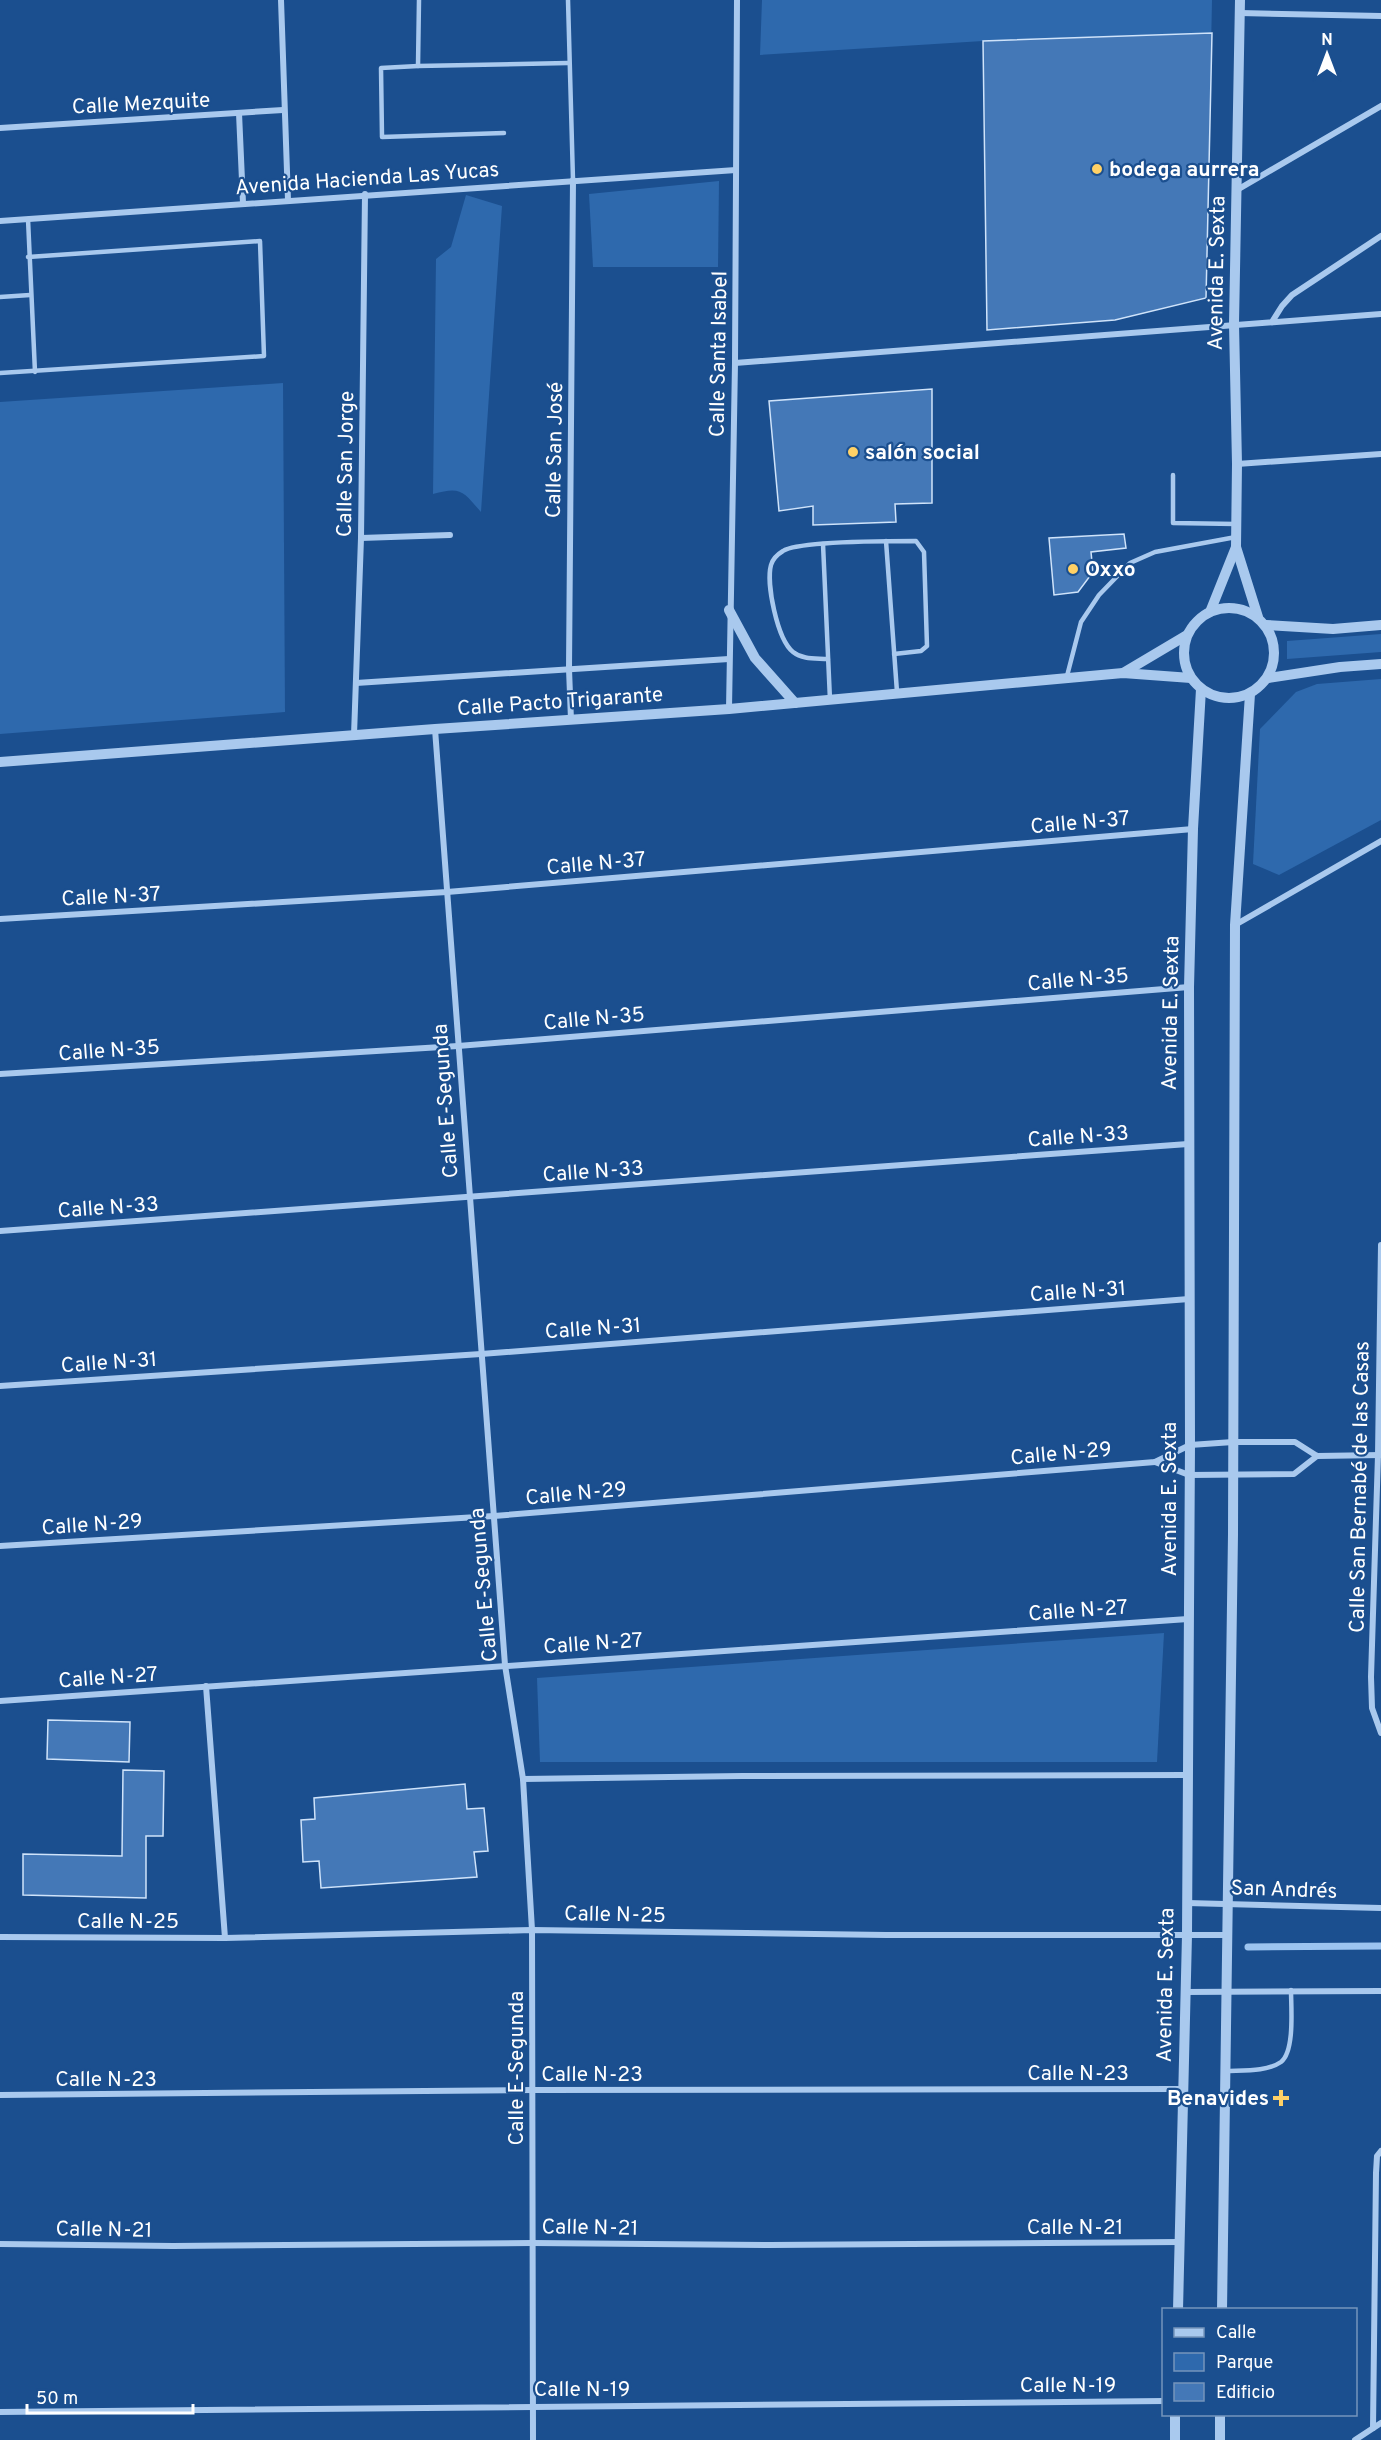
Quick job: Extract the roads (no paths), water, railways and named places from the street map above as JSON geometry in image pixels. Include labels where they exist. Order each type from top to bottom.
[{"type":"street","points":[[281,0],[283,110],[288,200]]},
{"type":"street","name":"Calle Santa Isabel","points":[[729,709],[735,363],[737,0]]},
{"type":"street","name":"Avenida E. Sexta","points":[[1240,0],[1234,324],[1236,542],[1258,617]]},
{"type":"street","points":[[1240,13],[1381,16]]},
{"type":"street","points":[[1237,190],[1381,106]]},
{"type":"street","name":"Calle Mezquite","points":[[0,128],[283,110]]},
{"type":"street","points":[[239,113],[243,203]]},
{"type":"street","name":"Avenida Hacienda Las Yucas","points":[[0,221],[736,170]]},
{"type":"street","name":"Calle San José","points":[[571,720],[569,669],[573,180]]},
{"type":"street","name":"Calle San Jorge","points":[[354,735],[361,538],[365,194]]},
{"type":"street","points":[[1272,322],[1292,295],[1381,236]]},
{"type":"street","points":[[735,363],[1381,314]]},
{"type":"street","points":[[1237,464],[1381,454]]},
{"type":"street","points":[[361,538],[450,535]]},
{"type":"street","name":"Avenida E. Sexta","points":[[1210,612],[1236,542]]},
{"type":"street","points":[[1220,608],[1239,608],[1258,617],[1266,625],[1274,644],[1274,662],[1268,678],[1250,694],[1233,698],[1216,696],[1201,689],[1191,678],[1185,664],[1184,650],[1187,635],[1193,625],[1210,612],[1220,608]]},
{"type":"street","points":[[729,610],[755,657],[795,704]]},
{"type":"street","points":[[1266,625],[1333,629],[1381,625]]},
{"type":"street","name":"Calle Pacto Trigarante","points":[[1123,673],[1187,635]]},
{"type":"street","points":[[356,683],[729,659]]},
{"type":"street","points":[[1268,678],[1340,667],[1381,664]]},
{"type":"street","name":"Calle Pacto Trigarante","points":[[0,762],[795,704],[1123,673],[1191,678]]},
{"type":"street","name":"Avenida E. Sexta","points":[[1178,2308],[1187,1935],[1186,1775],[1190,1445],[1189,987],[1193,830],[1201,689]]},
{"type":"street","points":[[1222,2308],[1229,1935],[1235,925],[1250,694]]},
{"type":"street","name":"Calle E-Segunda","points":[[435,729],[505,1665],[522,1779],[532,1929],[533,2440]]},
{"type":"street","name":"Calle N-37","points":[[0,919],[447,892],[1193,830]]},
{"type":"street","points":[[1235,925],[1381,841]]},
{"type":"street","name":"Calle N-35","points":[[0,1074],[458,1046],[1189,987]]},
{"type":"street","name":"Calle N-33","points":[[0,1231],[1188,1144]]},
{"type":"street","name":"Calle San Bernabé de las Casas","points":[[1380,1731],[1372,1708],[1372,1605],[1380,1455],[1381,1245]]},
{"type":"street","name":"Calle N-31","points":[[0,1386],[481,1354],[1189,1299]]},
{"type":"street","points":[[1190,1445],[1295,1442],[1317,1456],[1380,1455]]},
{"type":"street","name":"Calle N-29","points":[[0,1546],[494,1516],[1155,1462],[1190,1445]]},
{"type":"street","points":[[1189,1475],[1294,1474],[1317,1456]]},
{"type":"street","name":"Calle N-29","points":[[1155,1462],[1189,1475]]},
{"type":"street","points":[[1372,1605],[1381,1605]]},
{"type":"street","name":"Calle N-27","points":[[0,1701],[1188,1619]]},
{"type":"street","points":[[206,1686],[225,1938]]},
{"type":"street","points":[[522,1779],[1186,1775]]},
{"type":"street","name":"San Andrés","points":[[1186,1903],[1381,1908]]},
{"type":"street","name":"Calle N-25","points":[[0,1937],[225,1938],[532,1929],[886,1935],[1229,1935]]},
{"type":"street","points":[[1185,1992],[1381,1991]]},
{"type":"street","name":"Calle N-23","points":[[0,2095],[533,2090],[1183,2089]]},
{"type":"street","points":[[1373,2428],[1376,2173],[1377,2156],[1381,2151]]},
{"type":"street","name":"Calle N-21","points":[[0,2244],[173,2246],[532,2242],[770,2246],[1179,2242]]},
{"type":"street","name":"Calle N-19","points":[[0,2412],[1162,2401]]},
{"type":"street","points":[[1174,2440],[1175,2416]]},
{"type":"street","points":[[1220,2416],[1220,2440]]},
{"type":"street","points":[[1355,2440],[1381,2423]]},
{"type":"lane","points":[[418,66],[419,0]]},
{"type":"lane","points":[[568,0],[573,180]]},
{"type":"lane","points":[[504,133],[382,137],[381,68],[568,63]]},
{"type":"lane","points":[[28,219],[35,372]]},
{"type":"lane","points":[[0,373],[264,356],[260,241],[28,257]]},
{"type":"lane","points":[[0,297],[30,295]]},
{"type":"lane","points":[[1173,475],[1173,523],[1236,524]]},
{"type":"lane","points":[[886,541],[897,695]]},
{"type":"lane","points":[[828,659],[801,657],[791,651],[779,634],[774,614],[771,566],[775,557],[786,549],[823,544],[916,541],[924,552],[927,646],[921,651],[894,654]]},
{"type":"lane","points":[[1066,679],[1081,621],[1099,596],[1130,563],[1155,552],[1175,548],[1236,542]]},
{"type":"lane","points":[[823,544],[830,700]]},
{"type":"lane","points":[[1225,2071],[1263,2068],[1280,2064],[1287,2055],[1290,2044],[1291,1990]]},
{"type":"waterway","points":[[1248,1947],[1381,1946]]},
{"type":"place","name":"bodega aurrera","points":[[1097,169]]},
{"type":"place","name":"salón social","points":[[853,452]]},
{"type":"place","name":"Oxxo","points":[[1073,569]]},
{"type":"place","name":"Benavides","points":[[1281,2098]]}]
